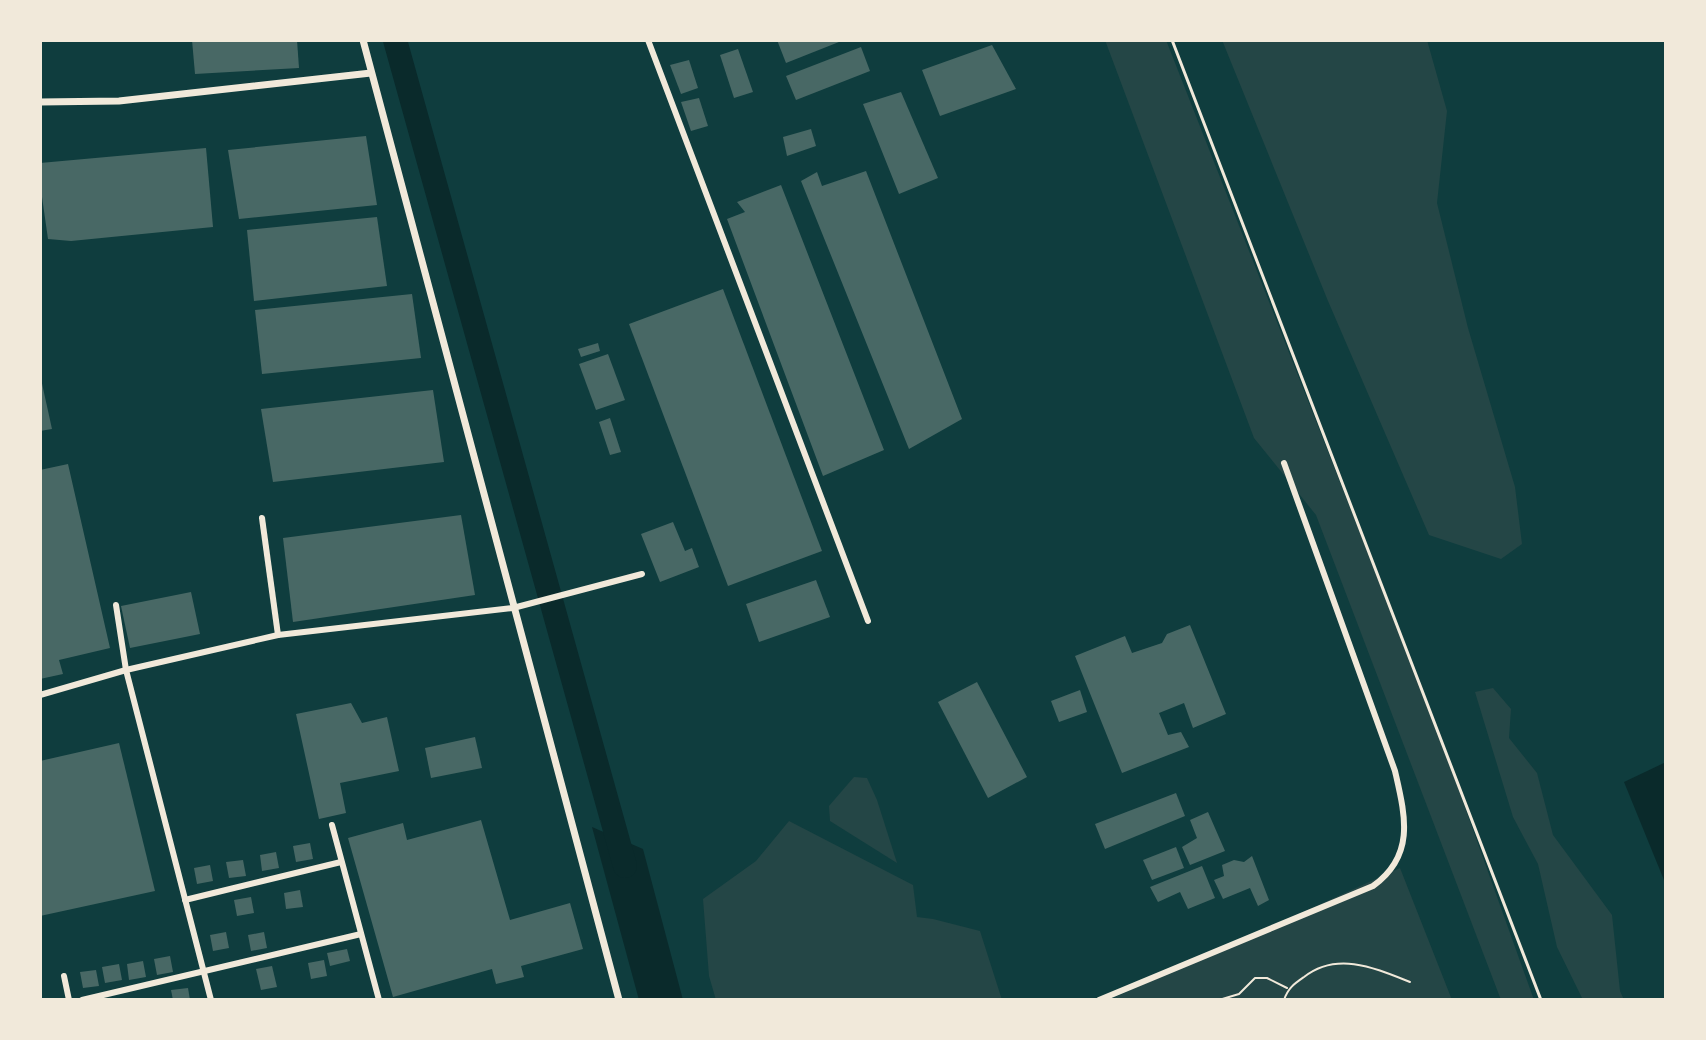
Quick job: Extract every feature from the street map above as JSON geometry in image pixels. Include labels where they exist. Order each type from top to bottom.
[{"type":"street","points":[[363,40],[619,1000]]},
{"type":"street","points":[[648,40],[868,621]]},
{"type":"street","points":[[40,102],[119,101],[371,73]]},
{"type":"street","points":[[1099,1000],[1373,886],[1388,875],[1403,846],[1406,818],[1395,771],[1284,463]]},
{"type":"street","points":[[262,518],[278,635]]},
{"type":"street","points":[[40,695],[126,670],[278,635],[513,608],[642,574]]},
{"type":"street","points":[[116,605],[126,670],[211,1000]]},
{"type":"street","points":[[332,825],[379,1000]]},
{"type":"street","points":[[185,900],[341,862]]},
{"type":"street","points":[[82,1000],[361,934]]},
{"type":"street","points":[[64,976],[69,1000]]},
{"type":"street","points":[[133,988],[136,1000]]},
{"type":"lane","points":[[1172,40],[1541,1000]]},
{"type":"path","points":[[1284,1000],[1288,989],[1316,968],[1331,963],[1351,963],[1410,982]]},
{"type":"path","points":[[1219,1000],[1239,994],[1255,978],[1267,978],[1288,989]]},
{"type":"shaded area","points":[[1105,40],[1166,40],[1434,721],[1534,1000],[1501,1000],[1316,515],[1254,438]]},
{"type":"shaded area","points":[[1222,40],[1427,40],[1447,111],[1437,203],[1468,328],[1515,487],[1522,544],[1501,559],[1429,535],[1328,301]]},
{"type":"shaded area","points":[[1493,688],[1511,709],[1509,738],[1537,773],[1553,835],[1612,915],[1620,991],[1624,1000],[1583,1000],[1557,947],[1538,864],[1513,817],[1475,692]]},
{"type":"shaded area","points":[[1666,762],[1666,885],[1624,782]]},
{"type":"shaded area","points":[[854,777],[867,778],[897,863],[830,821],[829,806]]},
{"type":"shaded area","points":[[789,821],[913,885],[917,917],[980,931],[1002,1000],[716,1000],[709,976],[703,899],[756,861]]},
{"type":"shaded area","points":[[592,827],[643,849],[683,1000],[639,1000]]},
{"type":"shaded area","points":[[1400,868],[1452,1000],[1109,1000]]},
{"type":"building","points":[[192,40],[297,40],[299,68],[195,74]]},
{"type":"building","points":[[777,40],[844,40],[786,63]]},
{"type":"building","points":[[992,45],[1016,89],[940,116],[922,70]]},
{"type":"building","points":[[861,47],[870,71],[796,100],[786,76]]},
{"type":"building","points":[[738,49],[753,92],[734,98],[720,55]]},
{"type":"building","points":[[689,60],[698,88],[681,94],[670,65]]},
{"type":"building","points":[[901,92],[938,178],[899,194],[863,104]]},
{"type":"building","points":[[699,98],[708,126],[691,131],[681,102]]},
{"type":"building","points":[[811,129],[816,146],[787,156],[783,137]]},
{"type":"building","points":[[366,136],[377,205],[239,219],[228,150]]},
{"type":"building","points":[[206,148],[213,227],[71,241],[48,239],[40,163]]},
{"type":"building","points":[[866,171],[962,419],[909,449],[801,181],[817,172],[822,186]]},
{"type":"building","points":[[781,185],[884,450],[823,476],[727,219],[745,212],[737,202]]},
{"type":"building","points":[[377,217],[387,286],[254,301],[247,230]]},
{"type":"building","points":[[723,289],[822,551],[728,586],[629,324]]},
{"type":"building","points":[[412,294],[421,358],[262,374],[255,310]]},
{"type":"building","points":[[598,343],[600,351],[581,357],[578,349]]},
{"type":"building","points":[[608,354],[625,400],[596,410],[579,364]]},
{"type":"building","points":[[40,380],[52,429],[40,431]]},
{"type":"building","points":[[433,390],[444,462],[273,482],[261,409]]},
{"type":"building","points":[[610,418],[621,452],[610,455],[599,422]]},
{"type":"building","points":[[68,464],[110,648],[59,660],[63,674],[40,679],[40,470]]},
{"type":"building","points":[[461,515],[475,595],[293,622],[283,538]]},
{"type":"building","points":[[673,522],[685,551],[692,548],[699,567],[660,582],[641,534]]},
{"type":"building","points":[[816,580],[830,617],[759,642],[746,604]]},
{"type":"building","points":[[191,592],[200,634],[130,648],[121,606]]},
{"type":"building","points":[[1190,625],[1226,714],[1193,728],[1184,703],[1159,713],[1168,735],[1181,732],[1189,747],[1122,773],[1075,656],[1125,636],[1132,653],[1162,643],[1167,634]]},
{"type":"building","points":[[977,682],[1027,777],[988,798],[938,702]]},
{"type":"building","points":[[1080,690],[1087,712],[1059,722],[1051,701]]},
{"type":"building","points":[[351,703],[362,723],[387,717],[399,771],[340,783],[346,813],[319,819],[296,714]]},
{"type":"building","points":[[475,737],[482,768],[431,778],[425,748]]},
{"type":"building","points":[[119,743],[155,891],[40,916],[40,761]]},
{"type":"building","points":[[1176,793],[1185,816],[1105,849],[1095,824]]},
{"type":"building","points":[[1208,812],[1225,851],[1190,865],[1182,847],[1197,838],[1190,820]]},
{"type":"building","points":[[481,820],[510,920],[570,903],[583,949],[521,966],[524,977],[496,984],[492,969],[393,997],[348,838],[403,823],[407,840]]},
{"type":"building","points":[[310,843],[313,859],[296,862],[293,846]]},
{"type":"building","points":[[1176,847],[1184,868],[1152,880],[1143,860]]},
{"type":"building","points":[[276,852],[279,868],[262,871],[260,855]]},
{"type":"building","points":[[1252,856],[1269,900],[1258,906],[1250,888],[1223,899],[1214,880],[1224,876],[1222,865],[1234,860],[1244,862]]},
{"type":"building","points":[[243,860],[246,876],[229,878],[226,862]]},
{"type":"building","points":[[210,865],[213,881],[197,884],[194,868]]},
{"type":"building","points":[[1202,866],[1215,898],[1188,909],[1180,892],[1158,902],[1150,887]]},
{"type":"building","points":[[300,890],[303,907],[286,909],[284,893]]},
{"type":"building","points":[[251,897],[254,913],[237,916],[234,900]]},
{"type":"building","points":[[226,932],[229,948],[213,951],[210,935]]},
{"type":"building","points":[[264,932],[267,948],[251,951],[248,935]]},
{"type":"building","points":[[347,949],[350,961],[330,966],[327,953]]},
{"type":"building","points":[[170,956],[173,972],[157,975],[154,959]]},
{"type":"building","points":[[324,960],[327,976],[311,979],[308,963]]},
{"type":"building","points":[[143,961],[146,977],[129,980],[127,964]]},
{"type":"building","points":[[119,964],[122,980],[105,983],[102,967]]},
{"type":"building","points":[[272,966],[277,987],[261,990],[256,969]]},
{"type":"building","points":[[96,970],[99,986],[83,988],[80,972]]},
{"type":"building","points":[[188,988],[190,1000],[173,1000],[171,990]]},
{"type":"waterway","points":[[395,40],[625,866]]}]
